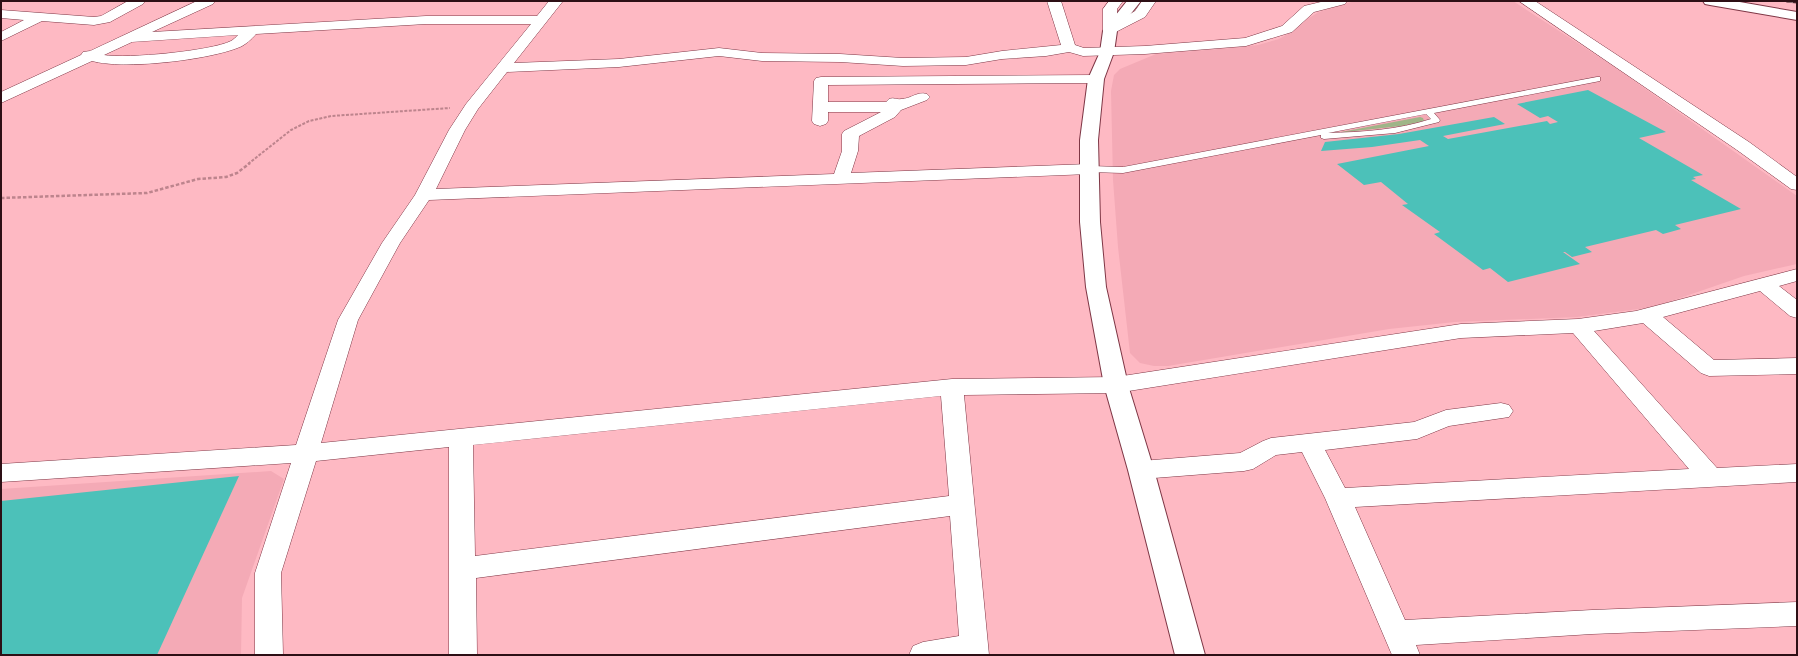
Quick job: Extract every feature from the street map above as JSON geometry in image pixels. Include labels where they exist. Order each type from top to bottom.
[{"type":"street","points":[[1,14],[94,21],[105,19],[138,1]]},
{"type":"street","points":[[1,98],[208,1]]},
{"type":"street","points":[[269,655],[268,573],[306,453],[313,426],[348,320],[391,243],[424,194],[457,130],[472,107],[556,1]]},
{"type":"street","points":[[1054,1],[1066,41],[1070,48]]},
{"type":"street","points":[[1116,1],[1110,9],[1110,31],[1107,52],[1096,79],[1089,140],[1090,222],[1096,287],[1116,385],[1141,470],[1190,655]]},
{"type":"street","points":[[1110,31],[1134,1]]},
{"type":"street","points":[[1110,31],[1140,14],[1149,1]]},
{"type":"street","points":[[503,68],[619,63],[718,52],[762,57],[848,58],[903,62],[966,61],[1002,55],[1046,52],[1070,48],[1083,52],[1107,52],[1198,47],[1246,42],[1287,29],[1308,9],[1340,1]]},
{"type":"street","points":[[1526,1],[1743,146],[1797,185]]},
{"type":"street","points":[[1710,1],[1797,16]]},
{"type":"street","points":[[1,37],[41,17]]},
{"type":"street","points":[[127,38],[426,20],[542,20]]},
{"type":"street","points":[[88,56],[105,60],[140,60],[213,51],[236,44],[247,37],[252,31]]},
{"type":"street","points":[[922,97],[895,107],[820,114],[821,81],[1096,79]]},
{"type":"street","points":[[841,178],[852,140],[850,134],[889,114],[895,107],[893,90]]},
{"type":"street","points":[[424,194],[1089,169]]},
{"type":"street","points":[[1,474],[306,453],[952,387],[1116,385],[1461,332],[1578,326],[1647,315],[1797,275]]},
{"type":"street","points":[[1764,284],[1797,311]]},
{"type":"street","points":[[1647,315],[1709,368],[1797,366]]},
{"type":"street","points":[[1578,326],[1710,477]]},
{"type":"street","points":[[923,655],[975,651],[952,387]]},
{"type":"street","points":[[1141,470],[1244,462],[1271,447],[1418,430],[1446,418],[1501,411]]},
{"type":"street","points":[[461,438],[463,655]]},
{"type":"street","points":[[1309,442],[1338,498],[1401,644],[1592,622],[1797,614]]},
{"type":"street","points":[[1338,498],[1797,473]]},
{"type":"street","points":[[462,569],[962,504]]},
{"type":"lane","points":[[1089,169],[1123,170],[1597,79]]},
{"type":"lane","points":[[1286,138],[1383,132],[1420,126],[1436,120],[1428,111]]},
{"type":"path","points":[[1,198],[147,193],[198,179],[226,177],[237,173],[291,130],[309,121],[320,118],[472,107]]},
{"type":"shaded area","points":[[1356,1],[1513,1],[1613,66],[1797,196],[1797,264],[1744,276],[1654,307],[1577,317],[1455,322],[1389,329],[1168,366],[1154,366],[1140,363],[1130,353],[1118,247],[1113,180],[1111,91],[1114,75],[1120,69],[1156,54],[1258,45],[1279,39],[1293,31],[1304,21],[1317,13],[1335,6]]},
{"type":"shaded area","points":[[271,471],[284,479],[242,598],[241,655],[1,655],[1,489]]},
{"type":"green space","points":[[1420,117],[1423,118],[1424,121],[1401,126],[1336,133]]},
{"type":"building","points":[[1588,90],[1666,132],[1639,138],[1703,175],[1693,177],[1696,179],[1691,180],[1741,209],[1675,225],[1681,229],[1663,234],[1656,230],[1585,247],[1592,252],[1572,257],[1563,252],[1580,264],[1508,282],[1490,268],[1483,270],[1434,234],[1440,232],[1402,205],[1408,204],[1381,182],[1364,185],[1337,164],[1429,146],[1420,140],[1372,147],[1321,151],[1325,142],[1399,134],[1494,117],[1505,124],[1443,136],[1448,139],[1547,121],[1550,124],[1558,122],[1548,116],[1540,118],[1517,104]]},
{"type":"building","points":[[239,476],[157,655],[1,655],[1,501]]},
{"type":"railway","points":[[1787,1],[1797,2]]}]
